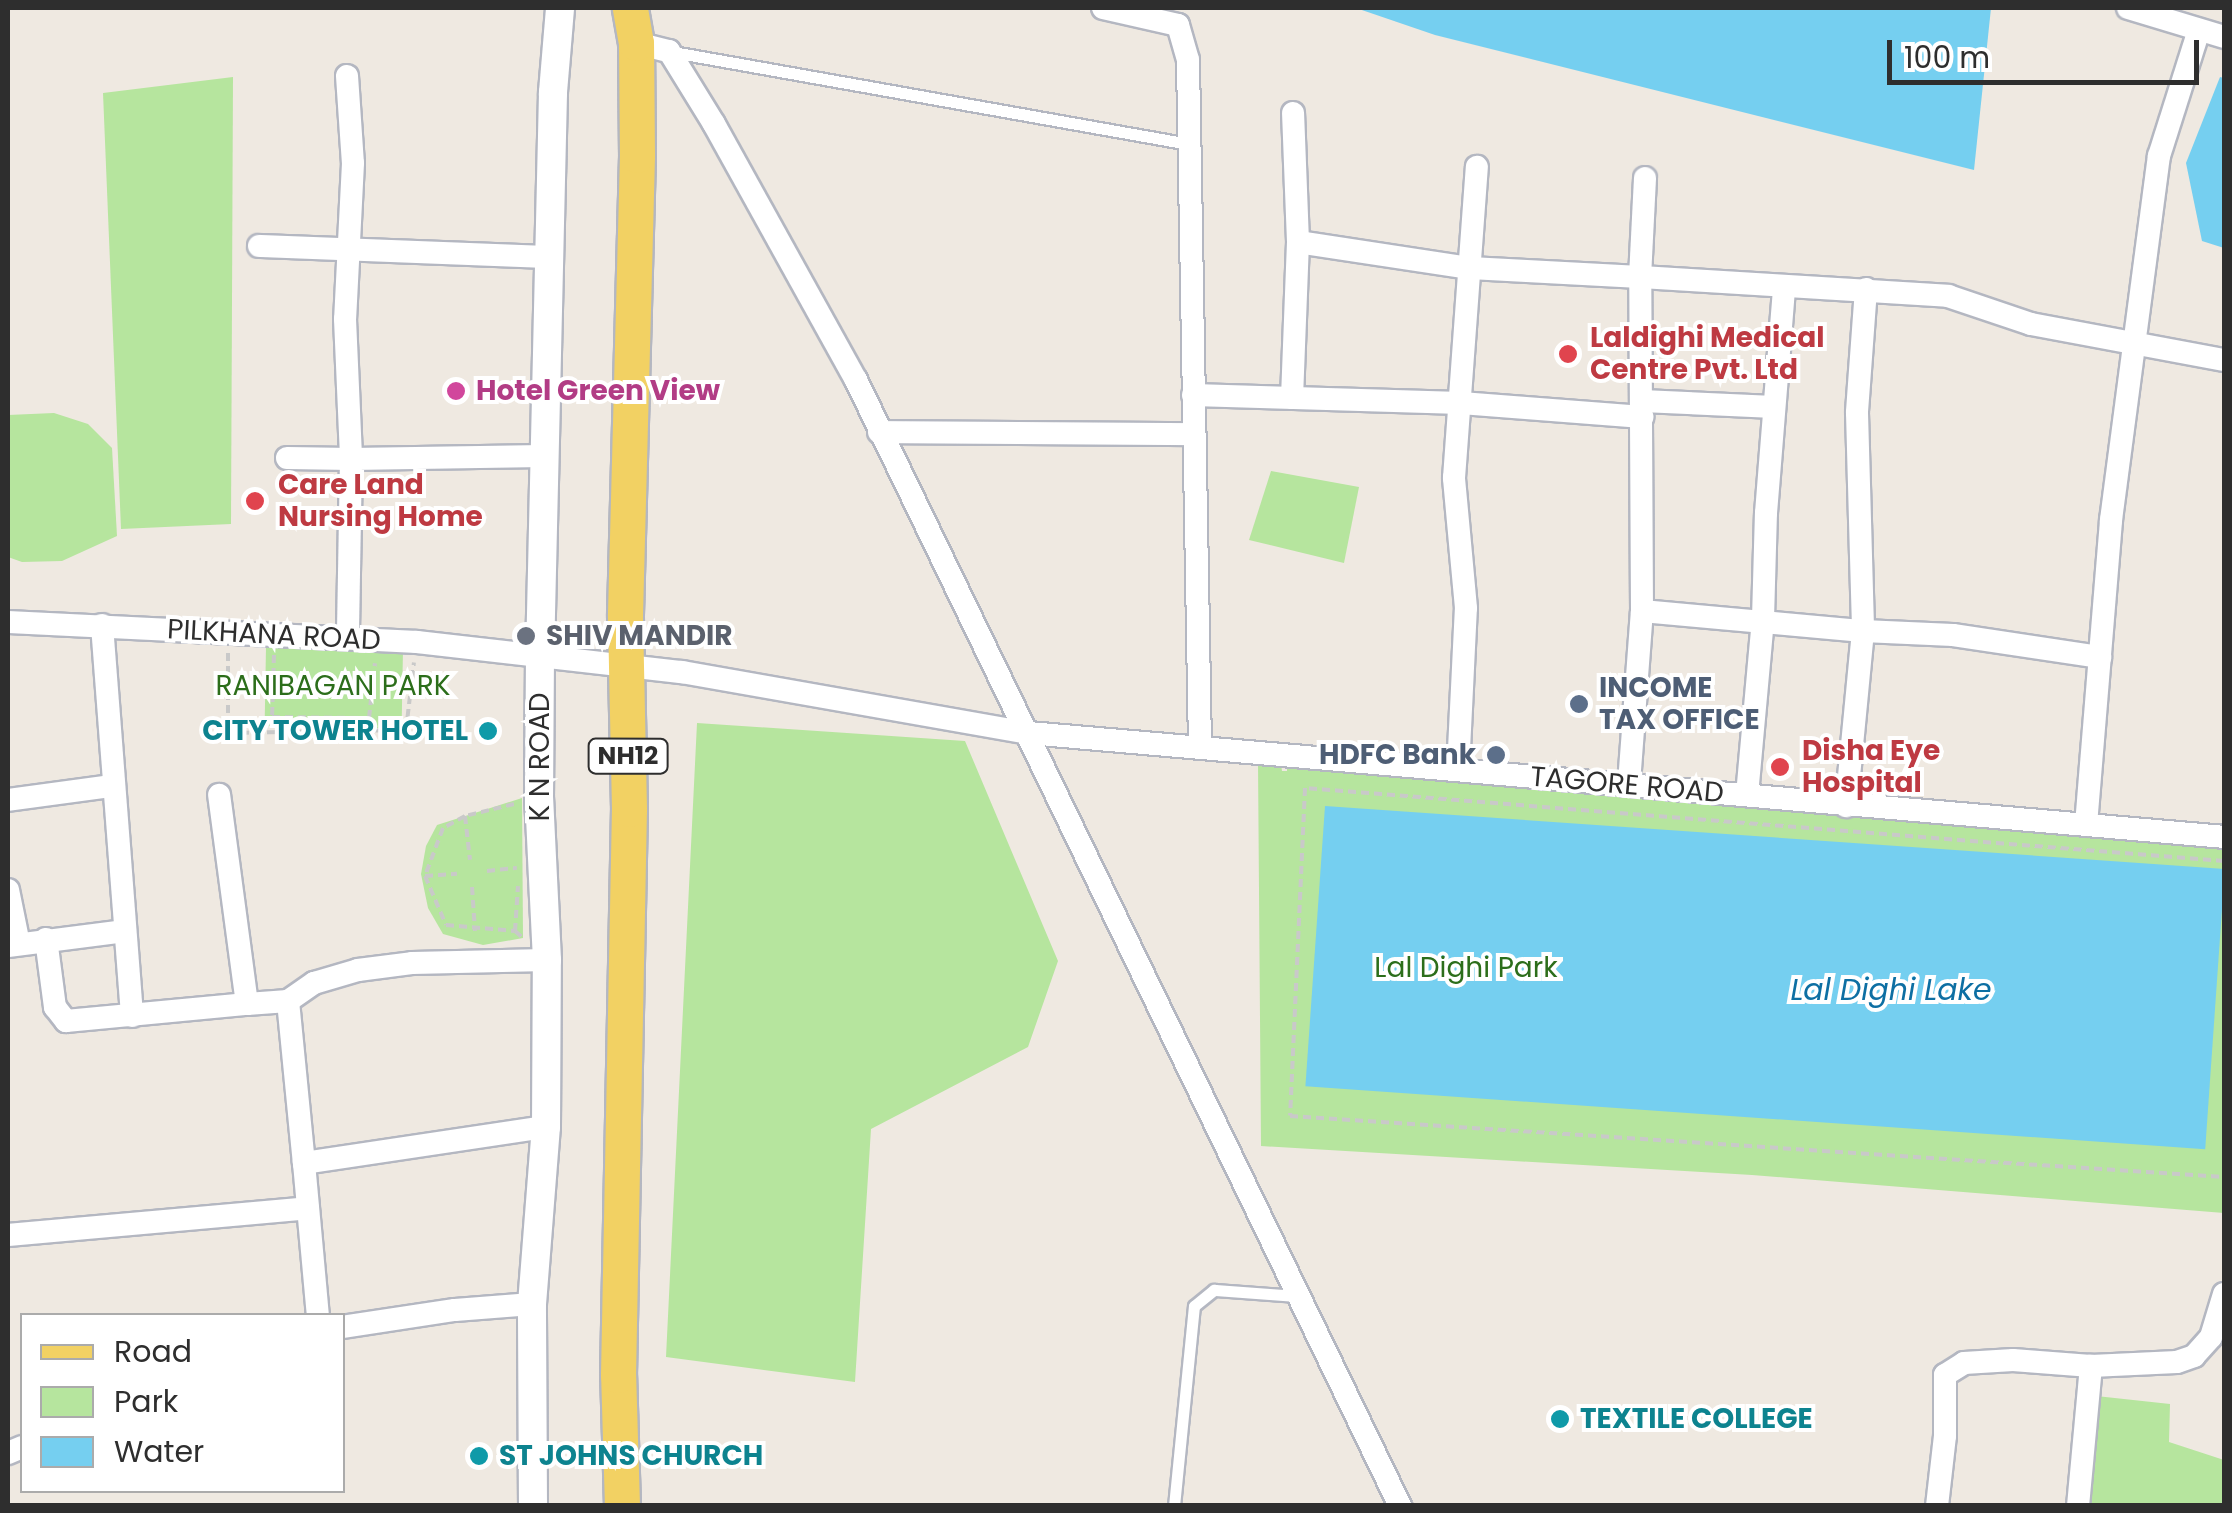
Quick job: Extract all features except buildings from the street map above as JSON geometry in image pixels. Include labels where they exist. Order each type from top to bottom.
[{"type":"main road","name":"NH12","points":[[622,1506],[618,1375],[629,809],[625,664],[652,47],[630,8]]},
{"type":"street","name":"K N ROAD","points":[[533,1506],[532,1304],[546,1127],[548,960],[538,798],[540,657],[549,257],[560,8]]},
{"type":"street","points":[[1103,8],[1178,25],[1188,60],[1200,748]]},
{"type":"street","points":[[2128,8],[2224,37]]},
{"type":"street","points":[[2086,825],[2133,342],[2160,156],[2200,30]]},
{"type":"street","points":[[652,47],[743,176],[856,380],[1030,733],[1400,1506]]},
{"type":"street","points":[[347,76],[353,163],[345,319],[350,459],[348,638]]},
{"type":"street","points":[[1292,398],[1298,242],[1293,113]]},
{"type":"street","points":[[1458,770],[1466,652],[1454,478],[1476,168]]},
{"type":"street","points":[[1629,783],[1642,611],[1640,277],[1645,178]]},
{"type":"street","points":[[1298,242],[1470,268],[1948,296],[2031,324],[2224,360]]},
{"type":"street","points":[[259,246],[549,257]]},
{"type":"street","points":[[1747,796],[1764,619],[1784,287]]},
{"type":"street","points":[[1846,806],[1863,630],[1857,413],[1866,289]]},
{"type":"street","points":[[1194,395],[1642,409],[1774,407]]},
{"type":"street","points":[[879,432],[1194,434]]},
{"type":"street","points":[[288,458],[544,456]]},
{"type":"street","points":[[1642,611],[1952,636],[2100,656]]},
{"type":"street","name":"PILKHANA ROAD","points":[[8,622],[417,642],[625,664]]},
{"type":"street","points":[[102,625],[132,1016]]},
{"type":"street","name":"TAGORE ROAD","points":[[625,664],[1030,733],[2224,837]]},
{"type":"street","points":[[8,800],[112,786]]},
{"type":"street","points":[[220,795],[247,1004]]},
{"type":"street","points":[[8,890],[13,945],[125,931]]},
{"type":"street","points":[[46,939],[55,1007],[61,1018],[72,1022],[288,1001],[314,984],[358,970],[412,963],[548,960]]},
{"type":"street","points":[[288,1001],[318,1313]]},
{"type":"street","points":[[304,1163],[546,1127]]},
{"type":"street","points":[[8,1234],[308,1208]]},
{"type":"street","points":[[1937,1506],[1945,1436],[1945,1375],[1964,1364],[2013,1360],[2091,1366],[2152,1365],[2194,1356],[2211,1337],[2224,1294]]},
{"type":"street","points":[[345,1328],[455,1310],[532,1304]]},
{"type":"street","points":[[2078,1506],[2091,1366]]},
{"type":"lane","points":[[652,47],[1189,144]]},
{"type":"lane","points":[[1174,1506],[1194,1306],[1214,1290],[1298,1296]]},
{"type":"path","points":[[228,634],[228,733],[406,730],[417,642]]},
{"type":"path","points":[[290,651],[274,651],[272,718],[369,718],[376,658]]},
{"type":"path","points":[[2224,861],[1305,788],[1290,1116],[2224,1178]]},
{"type":"path","points":[[538,798],[465,816],[443,828],[425,876],[446,925],[475,931],[516,931],[548,960]]},
{"type":"path","points":[[465,816],[470,860]]},
{"type":"path","points":[[487,871],[518,868],[516,931]]},
{"type":"path","points":[[425,876],[458,874]]},
{"type":"path","points":[[472,887],[475,931]]},
{"type":"green space","points":[[233,77],[231,524],[121,529],[103,93]]},
{"type":"green space","points":[[54,413],[88,424],[112,448],[117,536],[62,561],[22,562],[8,557],[8,415]]},
{"type":"green space","points":[[1271,471],[1359,487],[1344,563],[1249,540]]},
{"type":"green space","name":"RANIBAGAN PARK","points":[[266,647],[403,649],[402,728],[265,726]]},
{"type":"green space","points":[[697,723],[965,741],[1058,961],[1028,1047],[871,1129],[855,1382],[666,1357]]},
{"type":"green space","name":"Lal Dighi Lake","points":[[1258,763],[1281,764],[1282,771],[1287,771],[1287,765],[2224,846],[2224,1213],[1752,1175],[1261,1146]]},
{"type":"green space","points":[[522,798],[523,938],[483,945],[443,934],[428,908],[421,874],[426,846],[437,825]]},
{"type":"green space","points":[[2087,1395],[2170,1404],[2169,1442],[2224,1460],[2224,1505],[2080,1506]]},
{"type":"water","points":[[1356,8],[1991,8],[1974,170],[1435,35]]},
{"type":"water","points":[[2220,77],[2224,78],[2224,248],[2202,241],[2186,163]]},
{"type":"water","name":"Lal Dighi Lake","points":[[1325,806],[2224,869],[2205,1149],[1305,1086]]},
{"type":"place","name":"Laldighi Medical Centre Pvt. Ltd","points":[[1568,354]]},
{"type":"place","name":"Hotel Green View","points":[[456,391]]},
{"type":"place","name":"Care Land Nursing Home","points":[[255,501]]},
{"type":"place","name":"SHIV MANDIR","points":[[526,636]]},
{"type":"place","name":"INCOME TAX OFFICE","points":[[1579,704]]},
{"type":"place","name":"CITY TOWER HOTEL","points":[[488,731]]},
{"type":"place","name":"HDFC Bank","points":[[1496,755]]},
{"type":"place","name":"Disha Eye Hospital","points":[[1780,767]]},
{"type":"place","name":"TEXTILE COLLEGE","points":[[1560,1419]]},
{"type":"place","name":"ST JOHNS CHURCH","points":[[479,1456]]},
{"type":"park label","name":"Lal Dighi Park","points":[[1466,968]]}]
